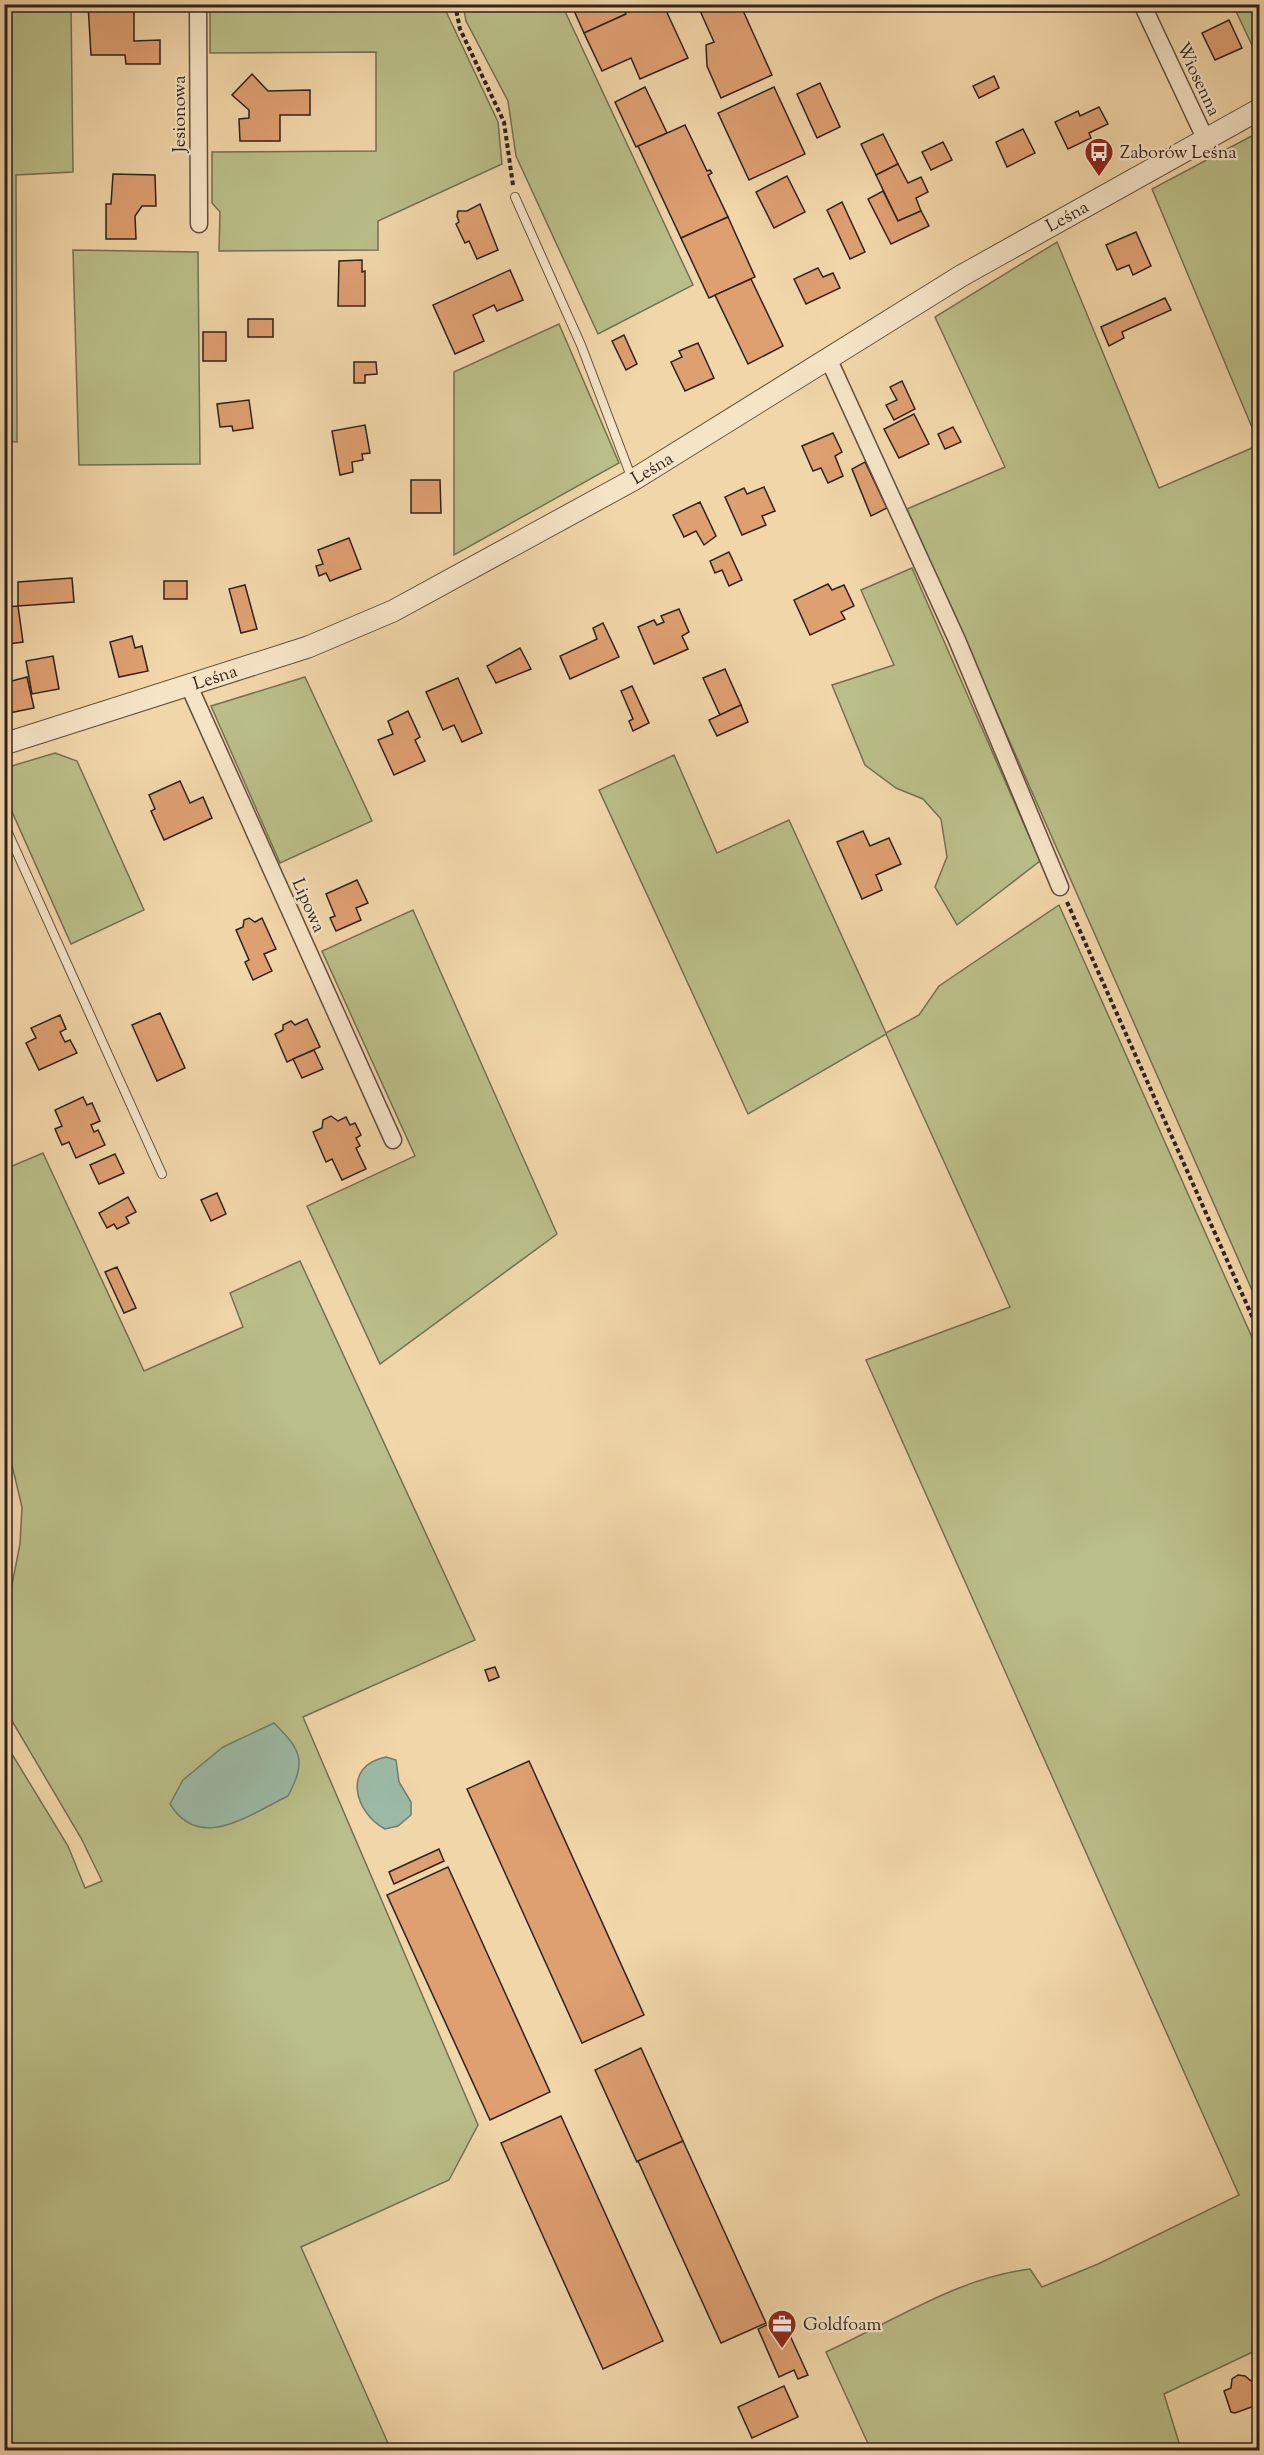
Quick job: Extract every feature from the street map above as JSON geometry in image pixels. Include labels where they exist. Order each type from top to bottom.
[{"type":"street","name":"Jesionowa","points":[[198,4],[199,224]]},
{"type":"street","name":"Wiosenna","points":[[1142,4],[1205,138]]},
{"type":"street","name":"Leśna","points":[[4,744],[308,647],[353,629],[633,480],[961,276],[1260,109]]},
{"type":"street","points":[[828,358],[957,640],[1060,887]]},
{"type":"street","name":"Lipowa","points":[[189,686],[393,1140]]},
{"type":"lane","points":[[515,197],[581,345],[633,480]]},
{"type":"lane","points":[[4,824],[162,1174]]},
{"type":"path","points":[[455,4],[460,29],[504,122],[515,197]]},
{"type":"path","points":[[1060,887],[1260,1334]]},
{"type":"green space","points":[[5,4],[71,5],[73,172],[16,175],[17,442],[4,441]]},
{"type":"green space","points":[[210,5],[443,5],[498,122],[502,164],[378,221],[378,250],[219,251],[220,212],[212,203],[212,152],[376,151],[376,52],[210,53]]},
{"type":"green space","points":[[463,5],[562,5],[693,285],[598,334],[516,156],[508,101],[466,21]]},
{"type":"green space","points":[[1233,5],[1259,5],[1259,60]]},
{"type":"green space","points":[[1259,132],[1259,444],[1152,189]]},
{"type":"green space","points":[[1057,242],[1159,488],[1259,445],[1259,1306],[907,509],[1005,467],[935,317]]},
{"type":"green space","points":[[73,250],[198,252],[200,464],[79,465]]},
{"type":"green space","points":[[559,324],[619,463],[454,555],[454,372]]},
{"type":"green space","points":[[912,568],[1040,861],[957,925],[935,887],[947,857],[941,819],[923,799],[896,788],[865,765],[832,685],[894,665],[861,590]]},
{"type":"green space","points":[[305,677],[372,821],[280,863],[211,706]]},
{"type":"green space","points":[[55,753],[77,761],[144,910],[71,944],[5,796],[5,768]]},
{"type":"green space","points":[[674,755],[717,853],[789,820],[886,1033],[919,1015],[939,986],[1059,905],[1259,1353],[1259,2349],[1164,2394],[1179,2443],[1176,2450],[871,2450],[826,2352],[951,2291],[1003,2274],[1030,2269],[1042,2287],[1098,2264],[1239,2195],[866,1360],[1010,1307],[886,1034],[748,1114],[599,790]]},
{"type":"green space","points":[[413,910],[557,1234],[380,1364],[307,1206],[415,1156],[322,951]]},
{"type":"green space","points":[[43,1153],[144,1371],[243,1327],[230,1293],[300,1261],[475,1640],[303,1717],[478,2125],[449,2180],[301,2247],[391,2450],[5,2450],[4,1741],[68,1846],[85,1888],[102,1881],[81,1838],[5,1709],[5,1620],[20,1544],[22,1507],[5,1436],[5,1169]]},
{"type":"shaded area","points":[[274,1723],[290,1741],[298,1756],[298,1773],[288,1796],[226,1825],[210,1828],[196,1826],[182,1818],[170,1804],[183,1780],[223,1747]]},
{"type":"shaded area","points":[[386,1757],[396,1760],[399,1782],[411,1802],[411,1815],[398,1826],[385,1829],[366,1812],[357,1790],[358,1780],[363,1770],[372,1762]]},
{"type":"building","points":[[88,4],[134,4],[134,41],[160,40],[160,64],[126,64],[125,55],[91,55]]},
{"type":"building","points":[[571,4],[622,4],[626,14],[584,33]]},
{"type":"building","points":[[622,4],[663,4],[688,58],[640,79],[631,58],[602,71],[584,33],[626,14]]},
{"type":"building","points":[[697,4],[740,4],[772,75],[721,98],[707,66],[706,45],[714,42]]},
{"type":"building","points":[[1229,20],[1242,48],[1215,60],[1202,33]]},
{"type":"building","points":[[252,74],[268,91],[310,90],[310,115],[280,115],[280,141],[240,141],[239,119],[249,118],[249,110],[232,95]]},
{"type":"building","points":[[994,76],[999,88],[979,98],[973,86]]},
{"type":"building","points":[[820,83],[840,127],[817,138],[797,94]]},
{"type":"building","points":[[645,87],[667,133],[636,147],[615,102]]},
{"type":"building","points":[[774,87],[805,154],[749,180],[718,113]]},
{"type":"building","points":[[1099,107],[1108,124],[1089,133],[1091,138],[1068,149],[1055,122],[1078,111],[1080,116]]},
{"type":"building","points":[[685,125],[707,171],[710,170],[712,173],[708,175],[728,217],[681,238],[638,146]]},
{"type":"building","points":[[1023,129],[1035,153],[1007,167],[996,142]]},
{"type":"building","points":[[883,134],[898,164],[876,175],[861,144]]},
{"type":"building","points":[[943,142],[952,160],[931,170],[922,152]]},
{"type":"building","points":[[898,164],[908,183],[921,177],[928,192],[916,198],[921,211],[898,221],[876,175]]},
{"type":"building","points":[[113,174],[155,175],[156,206],[142,206],[135,216],[136,239],[106,239],[106,204],[111,204]]},
{"type":"building","points":[[787,176],[805,212],[774,228],[756,192]]},
{"type":"building","points":[[883,191],[898,221],[921,211],[929,226],[891,244],[868,199]]},
{"type":"building","points":[[842,202],[865,252],[850,259],[827,210]]},
{"type":"building","points":[[480,204],[498,250],[477,259],[469,241],[465,243],[456,224],[459,222],[458,211],[467,211]]},
{"type":"building","points":[[728,217],[755,277],[709,298],[681,238]]},
{"type":"building","points":[[1136,232],[1151,266],[1133,275],[1129,265],[1117,270],[1106,245]]},
{"type":"building","points":[[362,260],[362,272],[365,271],[365,306],[338,306],[339,261]]},
{"type":"building","points":[[818,268],[823,277],[833,273],[840,288],[806,304],[794,279]]},
{"type":"building","points":[[510,270],[523,300],[497,311],[494,305],[473,315],[484,341],[455,354],[433,305]]},
{"type":"building","points":[[751,279],[783,346],[748,364],[715,295]]},
{"type":"building","points":[[1165,298],[1171,310],[1122,332],[1124,338],[1109,346],[1101,327]]},
{"type":"building","points":[[248,319],[273,319],[273,337],[248,337]]},
{"type":"building","points":[[203,332],[226,332],[226,361],[203,361]]},
{"type":"building","points":[[624,335],[637,364],[626,370],[612,341]]},
{"type":"building","points":[[698,343],[714,378],[685,391],[671,362],[682,357],[679,351]]},
{"type":"building","points":[[354,362],[376,362],[377,374],[365,375],[365,383],[354,383]]},
{"type":"building","points":[[902,381],[915,409],[894,420],[886,405],[897,400],[890,387]]},
{"type":"building","points":[[249,400],[253,428],[233,431],[232,426],[220,427],[217,404]]},
{"type":"building","points":[[914,414],[929,444],[899,458],[884,429]]},
{"type":"building","points":[[365,425],[370,453],[362,454],[363,460],[352,462],[353,472],[340,475],[332,431]]},
{"type":"building","points":[[953,427],[961,442],[945,449],[938,434]]},
{"type":"building","points":[[833,433],[842,452],[835,456],[843,476],[828,483],[821,468],[813,471],[802,446]]},
{"type":"building","points":[[865,462],[887,508],[871,516],[852,469]]},
{"type":"building","points":[[411,480],[440,480],[441,513],[411,513]]},
{"type":"building","points":[[764,487],[775,511],[762,516],[766,525],[742,535],[725,497],[744,488],[747,494]]},
{"type":"building","points":[[700,502],[716,536],[704,545],[696,531],[684,537],[673,515]]},
{"type":"building","points":[[349,538],[361,569],[330,581],[326,573],[319,576],[316,566],[323,564],[318,550]]},
{"type":"building","points":[[729,552],[742,580],[729,586],[722,570],[715,573],[710,561]]},
{"type":"building","points":[[72,578],[74,602],[18,606],[18,582]]},
{"type":"building","points":[[164,581],[187,581],[187,599],[164,599]]},
{"type":"building","points":[[828,584],[832,590],[844,585],[854,606],[841,612],[845,619],[810,635],[794,600]]},
{"type":"building","points":[[245,585],[257,629],[241,633],[229,589]]},
{"type":"building","points":[[18,606],[23,642],[8,644],[4,607]]},
{"type":"building","points":[[679,609],[689,632],[682,636],[688,649],[654,664],[638,627],[654,620],[657,625],[664,622],[661,616]]},
{"type":"building","points":[[603,623],[619,657],[570,679],[560,656],[597,639],[593,628]]},
{"type":"building","points":[[132,636],[135,648],[142,646],[148,671],[119,677],[110,642]]},
{"type":"building","points":[[520,648],[531,669],[496,683],[487,666]]},
{"type":"building","points":[[53,656],[59,689],[32,694],[26,661]]},
{"type":"building","points":[[725,669],[741,705],[720,715],[703,678]]},
{"type":"building","points":[[27,677],[34,708],[4,714],[4,683]]},
{"type":"building","points":[[458,678],[482,733],[462,742],[454,725],[443,730],[426,692]]},
{"type":"building","points":[[632,686],[649,723],[633,731],[629,721],[633,719],[621,691]]},
{"type":"building","points":[[741,705],[748,722],[717,736],[709,720]]},
{"type":"building","points":[[408,711],[420,737],[415,740],[425,761],[394,775],[378,740],[393,734],[388,721]]},
{"type":"building","points":[[180,781],[190,803],[203,797],[212,818],[164,840],[151,811],[155,809],[149,795]]},
{"type":"building","points":[[863,831],[870,846],[889,838],[901,864],[876,875],[882,890],[862,899],[837,842]]},
{"type":"building","points":[[357,880],[368,903],[356,908],[361,920],[336,931],[330,918],[335,916],[326,894]]},
{"type":"building","points":[[249,918],[255,922],[262,918],[276,949],[264,954],[272,971],[253,980],[245,962],[249,960],[236,930],[243,927],[244,920]]},
{"type":"building","points":[[160,1013],[185,1068],[157,1081],[132,1025]]},
{"type":"building","points":[[60,1015],[66,1029],[60,1032],[65,1042],[70,1040],[77,1053],[39,1070],[26,1043],[36,1038],[31,1028]]},
{"type":"building","points":[[307,1019],[320,1047],[287,1062],[275,1034],[283,1030],[283,1025],[291,1021],[295,1025]]},
{"type":"building","points":[[314,1050],[323,1069],[302,1078],[293,1059]]},
{"type":"building","points":[[83,1097],[87,1105],[92,1103],[100,1121],[91,1125],[94,1132],[98,1130],[105,1145],[76,1158],[69,1142],[62,1145],[55,1129],[62,1126],[55,1110]]},
{"type":"building","points":[[331,1116],[338,1121],[346,1117],[350,1125],[355,1123],[361,1135],[356,1138],[360,1146],[356,1148],[366,1169],[342,1180],[332,1159],[326,1162],[313,1132],[322,1128],[323,1120]]},
{"type":"building","points":[[115,1154],[124,1173],[99,1184],[90,1165]]},
{"type":"building","points":[[217,1193],[226,1214],[211,1221],[201,1200]]},
{"type":"building","points":[[128,1197],[136,1212],[126,1217],[129,1223],[117,1229],[114,1224],[107,1228],[99,1213]]},
{"type":"building","points":[[117,1267],[136,1308],[124,1313],[105,1272]]},
{"type":"building","points":[[495,1667],[499,1677],[489,1681],[485,1670]]},
{"type":"building","points":[[529,1761],[644,2015],[582,2043],[467,1789]]},
{"type":"building","points":[[439,1849],[444,1861],[394,1884],[389,1872]]},
{"type":"building","points":[[448,1867],[550,2092],[490,2120],[387,1895]]},
{"type":"building","points":[[641,2048],[683,2141],[637,2162],[595,2070]]},
{"type":"building","points":[[561,2116],[663,2341],[603,2369],[501,2143]]},
{"type":"building","points":[[683,2141],[766,2323],[721,2343],[638,2161]]},
{"type":"building","name":"Goldfoam","points":[[782,2318],[808,2375],[798,2379],[794,2370],[779,2377],[758,2329]]},
{"type":"building","points":[[1238,2375],[1245,2376],[1251,2381],[1260,2378],[1260,2404],[1235,2413],[1231,2412],[1224,2391],[1231,2388],[1232,2379]]},
{"type":"building","points":[[784,2386],[798,2417],[752,2438],[738,2407]]},
{"type":"place","name":"Zaborów Leśna","points":[[1099,178]]},
{"type":"place","name":"Goldfoam","points":[[782,2350]]}]
